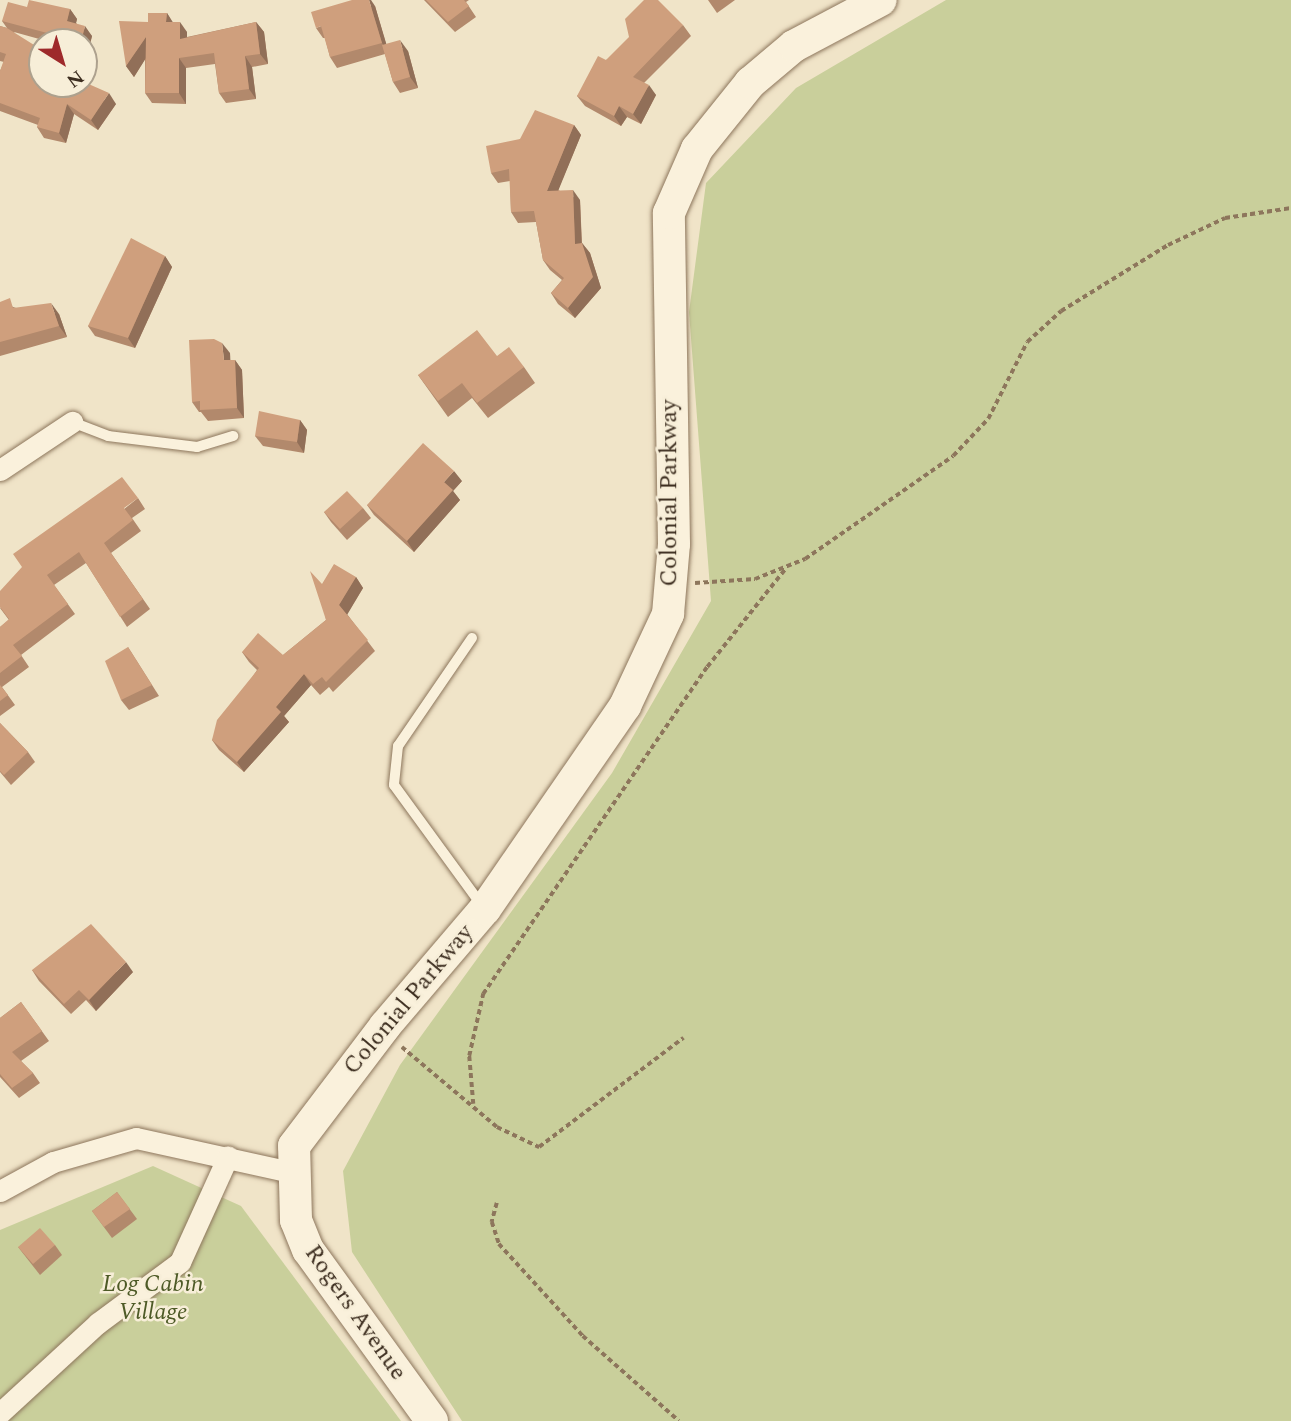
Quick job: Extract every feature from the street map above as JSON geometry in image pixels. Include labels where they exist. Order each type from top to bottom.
[{"type":"street","name":"Colonial Parkway","points":[[295,1173],[294,1146],[304,1129],[379,1032],[485,909],[625,706],[668,614],[673,585],[669,213],[697,149],[750,83],[830,22],[881,0]]},
{"type":"street","points":[[0,470],[72,422]]},
{"type":"street","points":[[0,1191],[54,1162],[116,1141],[136,1138],[228,1156],[295,1173]]},
{"type":"street","points":[[0,1413],[98,1323],[180,1262],[228,1156]]},
{"type":"street","name":"Rogers Avenue","points":[[295,1173],[296,1220],[308,1250],[432,1421]]},
{"type":"lane","points":[[72,422],[108,436],[197,447],[233,436]]},
{"type":"lane","points":[[472,638],[398,746],[394,785],[485,909]]},
{"type":"path","points":[[673,585],[755,579],[788,566],[953,456],[988,419],[1027,342],[1061,311],[1168,245],[1225,218],[1291,208]]},
{"type":"path","points":[[473,1104],[469,1056],[483,993],[706,667],[788,566]]},
{"type":"path","points":[[379,1032],[473,1104],[507,1134],[539,1147],[682,1038]]},
{"type":"path","points":[[497,1203],[492,1222],[499,1244],[583,1336],[678,1421]]},
{"type":"green space","points":[[946,0],[1291,0],[1291,1421],[462,1421],[352,1252],[343,1171],[400,1065],[612,773],[711,601],[689,312],[706,183],[796,88]]},
{"type":"green space","name":"Log Cabin Village","points":[[153,1166],[241,1206],[401,1421],[0,1421],[0,1230]]},
{"type":"building","points":[[29,0],[70,9],[67,21],[84,28],[28,28],[2,21],[8,2],[27,7]]},
{"type":"building","points":[[352,0],[369,0],[382,43],[330,57],[321,26],[316,28],[311,12]]},
{"type":"building","points":[[426,0],[464,0],[469,6],[448,22]]},
{"type":"building","points":[[644,0],[658,0],[683,25],[633,77],[649,85],[633,114],[619,106],[614,116],[577,96],[598,56],[606,60],[629,37],[625,19]]},
{"type":"building","points":[[148,13],[167,13],[166,22],[180,22],[180,39],[256,22],[260,54],[245,56],[249,89],[219,93],[214,53],[179,58],[179,93],[145,93],[146,37],[126,66],[119,21],[148,22]]},
{"type":"building","points":[[0,26],[28,41],[28,98],[98,98],[98,88],[109,93],[91,120],[67,104],[59,133],[37,127],[40,118],[0,103],[0,71],[6,54],[0,52]]},
{"type":"building","points":[[400,40],[410,77],[393,82],[382,45]]},
{"type":"building","points":[[535,110],[574,125],[547,191],[573,190],[575,244],[582,243],[593,277],[568,308],[551,293],[564,278],[543,260],[534,211],[511,212],[509,169],[491,173],[486,146],[520,139]]},
{"type":"building","points":[[131,238],[165,256],[128,338],[88,326]]},
{"type":"building","points":[[10,298],[13,308],[51,303],[59,326],[0,342],[0,302]]},
{"type":"building","points":[[477,330],[497,356],[509,347],[524,367],[477,403],[462,383],[438,401],[418,375]]},
{"type":"building","points":[[214,339],[222,343],[224,360],[235,360],[237,408],[200,410],[200,401],[192,402],[189,340]]},
{"type":"building","points":[[259,411],[300,420],[297,442],[255,436]]},
{"type":"building","points":[[423,443],[454,471],[444,482],[453,490],[407,541],[367,505]]},
{"type":"building","points":[[122,477],[138,498],[124,508],[133,520],[104,543],[143,599],[120,617],[79,552],[47,575],[68,604],[13,645],[22,656],[0,673],[0,627],[9,619],[0,607],[0,591],[22,567],[13,554]]},
{"type":"building","points":[[347,491],[363,508],[340,529],[324,512]]},
{"type":"building","points":[[334,564],[356,577],[339,605],[368,640],[326,682],[322,677],[313,684],[304,674],[276,707],[281,712],[237,762],[212,740],[217,720],[259,668],[242,652],[258,633],[283,655],[326,620],[310,571],[322,584]]},
{"type":"building","points":[[128,647],[152,685],[121,700],[105,661]]},
{"type":"building","points":[[0,685],[8,695],[0,701]]},
{"type":"building","points":[[0,723],[28,752],[4,775],[0,771]]},
{"type":"building","points":[[91,924],[126,962],[89,1000],[79,990],[64,1004],[32,970]]},
{"type":"building","points":[[21,1002],[42,1031],[12,1052],[33,1073],[12,1088],[0,1074],[0,1018]]},
{"type":"building","points":[[117,1192],[130,1209],[104,1227],[92,1211]]},
{"type":"building","points":[[40,1228],[55,1245],[33,1264],[18,1247]]}]
